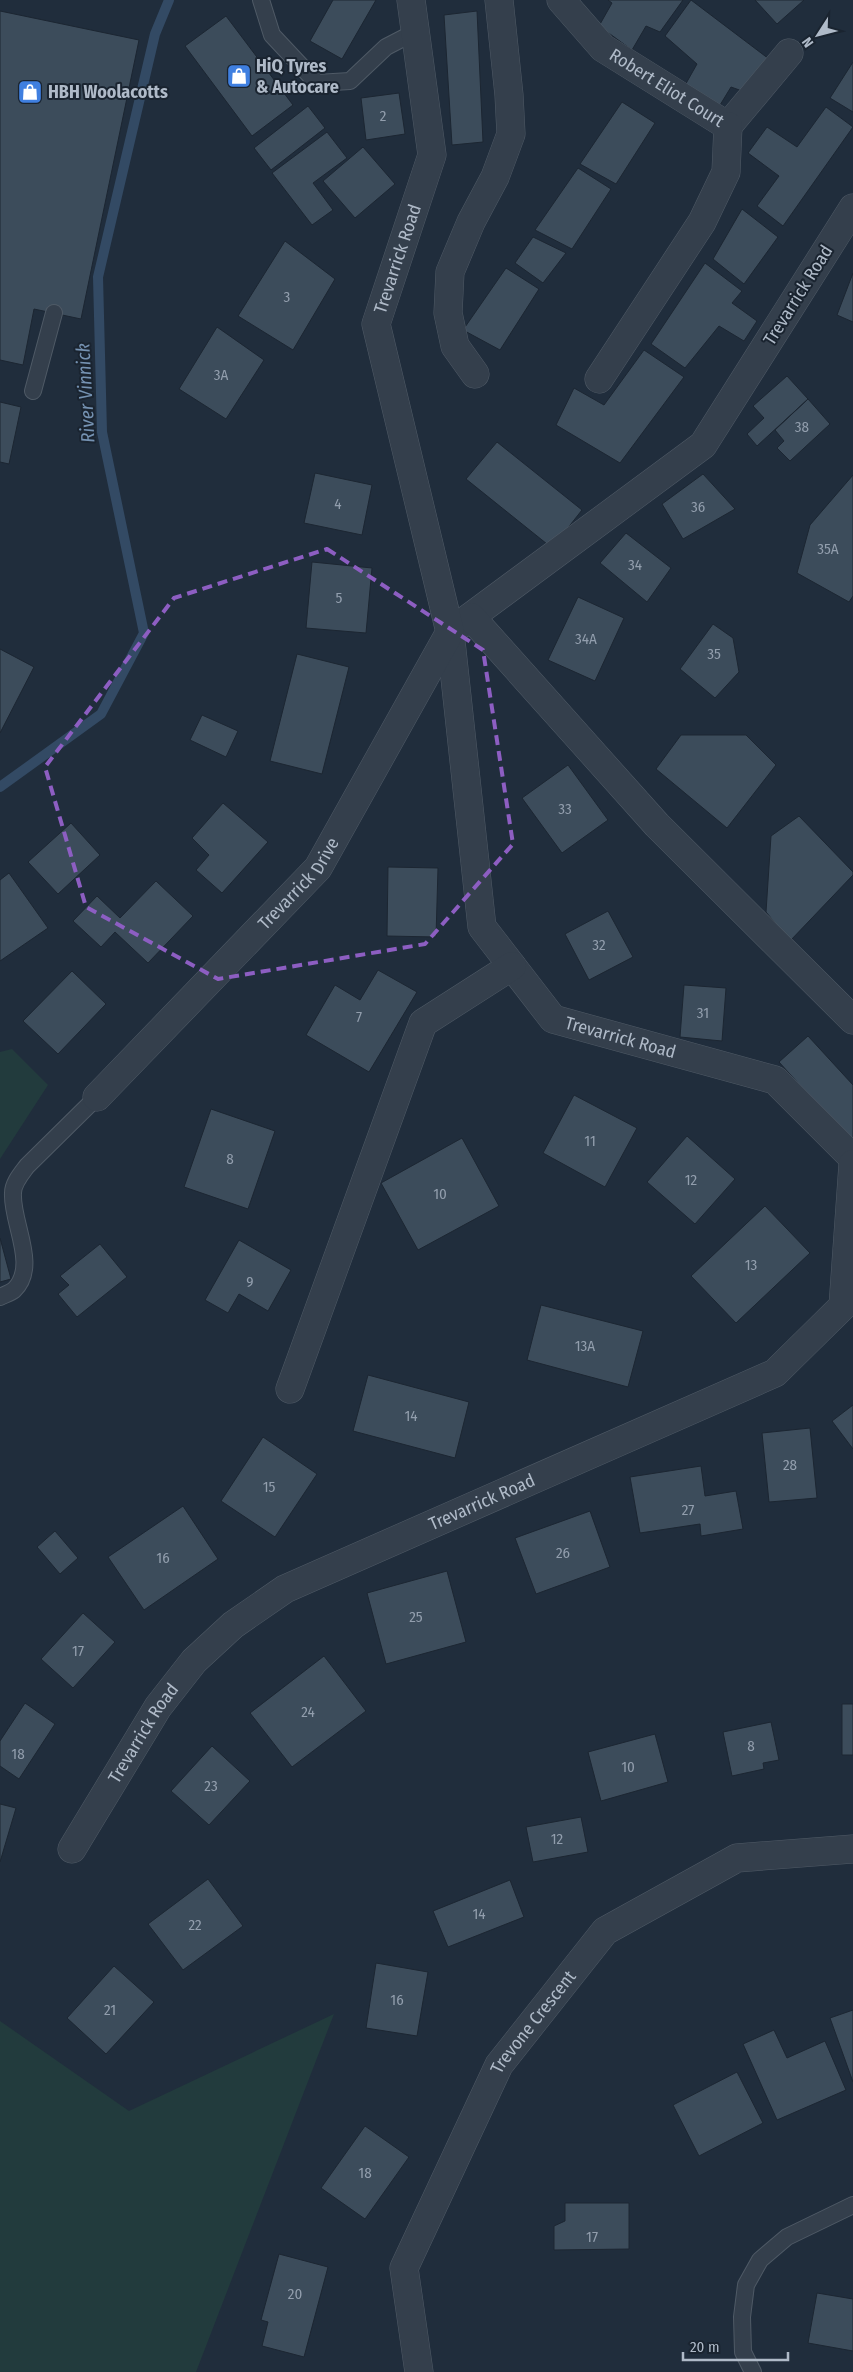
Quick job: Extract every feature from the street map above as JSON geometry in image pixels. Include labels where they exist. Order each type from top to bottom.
[{"type":"street","name":"Trevarrick Road","points":[[411,0],[432,155],[376,324],[460,625],[482,927],[553,1019],[775,1080],[853,1158]]},
{"type":"street","points":[[475,374],[455,346],[448,313],[450,272],[471,222],[495,177],[511,134],[510,95],[499,0]]},
{"type":"street","name":"Robert Eliot Court","points":[[561,0],[604,48],[728,126],[789,53]]},
{"type":"street","points":[[599,379],[702,222],[726,172],[728,126]]},
{"type":"street","name":"Trevarrick Road","points":[[460,625],[703,445],[853,208]]},
{"type":"street","points":[[460,625],[853,1020]]},
{"type":"street","name":"Trevarrick Drive","points":[[97,1097],[318,868],[460,625]]},
{"type":"street","points":[[290,1389],[423,1024],[512,966]]},
{"type":"street","name":"Trevarrick Road","points":[[72,1850],[158,1707],[194,1661],[233,1626],[285,1589],[775,1373],[843,1306],[853,1164]]},
{"type":"street","name":"Trevone Crescent","points":[[419,2372],[404,2268],[499,2065],[604,1931],[737,1858],[853,1849]]},
{"type":"lane","points":[[261,0],[272,35],[317,83],[350,81],[386,47],[415,32]]},
{"type":"lane","points":[[33,391],[54,313]]},
{"type":"lane","points":[[0,1297],[14,1290],[23,1274],[24,1257],[6,1194],[26,1166],[97,1097]]},
{"type":"lane","points":[[753,2372],[743,2352],[742,2317],[746,2285],[760,2260],[787,2237],[853,2205]]},
{"type":"highlighted area","points":[[327,549],[483,650],[513,844],[425,944],[218,979],[86,907],[45,767],[174,598]]},
{"type":"green space","points":[[12,1049],[48,1085],[0,1159],[0,1052]]},
{"type":"green space","points":[[334,2014],[196,2372],[0,2372],[0,2021],[129,2111]]},
{"type":"building","points":[[333,0],[376,0],[342,59],[310,41]]},
{"type":"building","points":[[608,0],[683,0],[660,32],[646,26],[632,50],[599,26],[612,3]]},
{"type":"building","points":[[691,0],[769,59],[745,92],[731,87],[717,110],[684,87],[697,64],[665,36]]},
{"type":"building","points":[[755,0],[804,0],[777,24]]},
{"type":"building","points":[[0,11],[139,40],[81,319],[34,309],[23,365],[0,360]]},
{"type":"building","points":[[477,11],[483,142],[452,145],[444,15]]},
{"type":"building","name":"HiQ Tyres & Autocare","points":[[226,16],[293,105],[252,136],[185,46]]},
{"type":"building","points":[[853,62],[853,112],[830,98]]},
{"type":"building","points":[[399,93],[405,134],[366,140],[361,98]]},
{"type":"building","points":[[622,102],[655,123],[616,184],[580,164]]},
{"type":"building","points":[[308,106],[325,128],[271,170],[254,148]]},
{"type":"building","points":[[826,107],[853,127],[783,226],[757,206],[779,176],[748,153],[767,127],[797,147]]},
{"type":"building","points":[[327,132],[347,158],[313,183],[333,210],[312,225],[272,173]]},
{"type":"building","points":[[363,147],[395,184],[355,218],[323,181]]},
{"type":"building","points":[[578,168],[611,189],[572,249],[535,230]]},
{"type":"building","points":[[742,209],[778,237],[744,284],[713,259]]},
{"type":"building","points":[[533,237],[566,253],[543,283],[515,263]]},
{"type":"building","points":[[285,241],[335,279],[293,350],[238,316]]},
{"type":"building","points":[[705,263],[742,291],[732,303],[757,321],[744,341],[719,326],[685,368],[651,344]]},
{"type":"building","points":[[506,268],[539,289],[500,350],[463,330]]},
{"type":"building","points":[[853,273],[853,322],[837,315]]},
{"type":"building","points":[[217,327],[264,360],[226,419],[179,389]]},
{"type":"building","points":[[644,350],[684,377],[620,463],[556,425],[574,388],[604,405]]},
{"type":"building","points":[[787,376],[808,399],[757,446],[747,434],[764,418],[753,406]]},
{"type":"building","points":[[808,399],[830,424],[790,461],[777,448],[784,441],[775,430]]},
{"type":"building","points":[[0,402],[21,407],[9,464],[0,462]]},
{"type":"building","points":[[497,442],[582,510],[552,548],[466,479]]},
{"type":"building","points":[[315,473],[372,485],[362,535],[304,523]]},
{"type":"building","points":[[703,474],[735,509],[683,539],[662,504]]},
{"type":"building","points":[[853,475],[853,596],[849,602],[797,573],[810,525]]},
{"type":"building","points":[[626,533],[671,568],[647,602],[600,563]]},
{"type":"building","points":[[312,562],[372,568],[366,633],[306,628]]},
{"type":"building","points":[[578,597],[624,618],[595,681],[548,660]]},
{"type":"building","points":[[713,624],[733,638],[739,672],[715,698],[680,669]]},
{"type":"building","points":[[0,649],[34,667],[0,733]]},
{"type":"building","points":[[297,654],[349,667],[322,774],[270,761]]},
{"type":"building","points":[[202,715],[238,731],[226,757],[190,740]]},
{"type":"building","points":[[681,735],[746,735],[776,765],[727,828],[656,769]]},
{"type":"building","points":[[568,765],[608,820],[562,853],[522,798]]},
{"type":"building","points":[[223,803],[268,842],[222,893],[196,870],[209,855],[192,838]]},
{"type":"building","points":[[799,816],[853,872],[853,875],[790,941],[766,912],[771,836]]},
{"type":"building","points":[[71,823],[100,855],[58,894],[28,862]]},
{"type":"building","points":[[388,867],[438,868],[436,937],[387,936]]},
{"type":"building","points":[[9,873],[48,928],[0,961],[0,880]]},
{"type":"building","points":[[156,881],[193,916],[148,963],[115,932],[101,947],[73,921],[97,896],[120,918]]},
{"type":"building","points":[[608,911],[633,957],[589,980],[565,934]]},
{"type":"building","points":[[378,970],[417,992],[369,1072],[306,1035],[335,985],[360,1000]]},
{"type":"building","points":[[72,971],[106,1004],[58,1054],[23,1021]]},
{"type":"building","points":[[684,985],[726,988],[722,1041],[680,1037]]},
{"type":"building","points":[[808,1036],[853,1085],[853,1144],[779,1062]]},
{"type":"building","points":[[574,1095],[637,1128],[605,1187],[543,1153]]},
{"type":"building","points":[[211,1109],[275,1131],[248,1209],[184,1187]]},
{"type":"building","points":[[687,1136],[735,1179],[695,1224],[647,1182]]},
{"type":"building","points":[[462,1138],[499,1206],[418,1250],[381,1183]]},
{"type":"building","points":[[765,1206],[810,1253],[736,1323],[691,1276]]},
{"type":"building","points":[[0,1238],[11,1279],[0,1282]]},
{"type":"building","points":[[239,1240],[291,1270],[268,1311],[239,1294],[228,1313],[205,1300]]},
{"type":"building","points":[[100,1244],[127,1277],[77,1317],[58,1294],[69,1285],[60,1276]]},
{"type":"building","points":[[541,1305],[643,1331],[628,1387],[527,1360]]},
{"type":"building","points":[[368,1375],[469,1402],[455,1458],[353,1431]]},
{"type":"building","points":[[853,1405],[853,1449],[832,1421]]},
{"type":"building","points":[[810,1428],[817,1498],[769,1502],[762,1433]]},
{"type":"building","points":[[263,1437],[317,1474],[275,1537],[221,1501]]},
{"type":"building","points":[[701,1466],[705,1496],[736,1491],[743,1529],[701,1536],[700,1524],[640,1533],[630,1477]]},
{"type":"building","points":[[183,1506],[218,1559],[144,1610],[108,1557]]},
{"type":"building","points":[[590,1511],[610,1567],[536,1594],[515,1538]]},
{"type":"building","points":[[55,1531],[78,1558],[60,1574],[37,1547]]},
{"type":"building","points":[[447,1571],[466,1642],[386,1664],[367,1593]]},
{"type":"building","points":[[83,1613],[115,1642],[73,1688],[41,1659]]},
{"type":"building","points":[[324,1656],[366,1711],[292,1767],[250,1713]]},
{"type":"building","points":[[25,1703],[55,1724],[19,1779],[0,1766],[0,1741]]},
{"type":"building","points":[[842,1704],[853,1704],[853,1755],[842,1755]]},
{"type":"building","points":[[771,1722],[779,1760],[763,1763],[764,1769],[732,1776],[723,1732]]},
{"type":"building","points":[[655,1734],[668,1782],[601,1801],[588,1752]]},
{"type":"building","points":[[212,1746],[250,1781],[209,1825],[171,1791]]},
{"type":"building","points":[[0,1804],[16,1808],[0,1862]]},
{"type":"building","points":[[581,1817],[588,1852],[533,1862],[526,1827]]},
{"type":"building","points":[[208,1879],[243,1926],[183,1970],[148,1924]]},
{"type":"building","points":[[510,1880],[524,1917],[448,1947],[433,1911]]},
{"type":"building","points":[[376,1963],[428,1972],[417,2036],[366,2028]]},
{"type":"building","points":[[114,1966],[154,2002],[106,2054],[67,2018]]},
{"type":"building","points":[[853,2010],[853,2082],[830,2018]]},
{"type":"building","points":[[774,2030],[787,2058],[825,2041],[846,2090],[777,2120],[743,2044]]},
{"type":"building","points":[[737,2072],[763,2123],[699,2156],[673,2105]]},
{"type":"building","points":[[365,2126],[409,2157],[365,2219],[321,2188]]},
{"type":"building","points":[[565,2203],[629,2203],[629,2249],[554,2250],[554,2226],[565,2221]]},
{"type":"building","points":[[279,2254],[328,2267],[304,2357],[262,2346],[268,2322],[261,2320]]},
{"type":"building","points":[[817,2293],[853,2299],[853,2351],[808,2343]]},
{"type":"waterway","name":"River Vinnick","points":[[0,787],[101,714],[144,633],[102,432],[98,277],[155,34],[169,0]]},
{"type":"place","name":"HiQ Tyres & Autocare","points":[[239,76]]},
{"type":"place","name":"HBH Woolacotts","points":[[30,92]]}]
